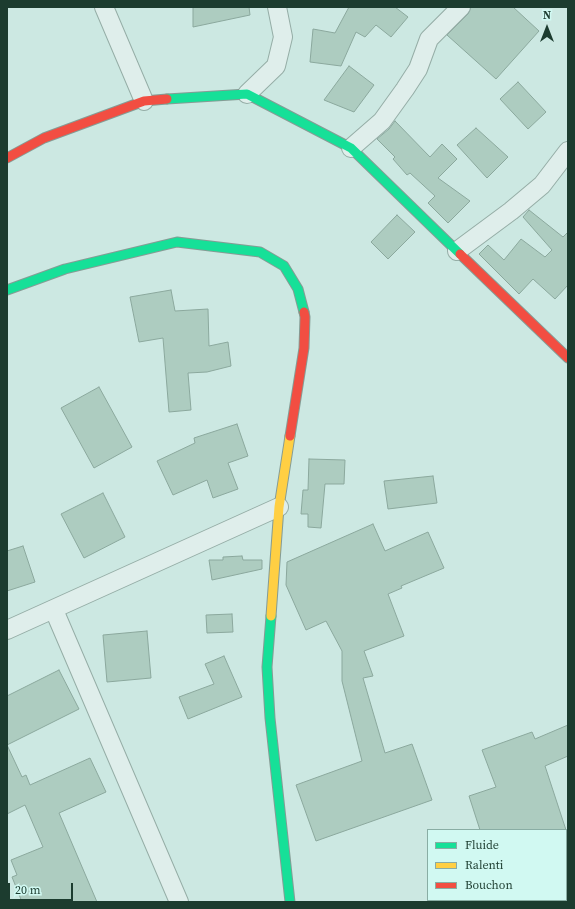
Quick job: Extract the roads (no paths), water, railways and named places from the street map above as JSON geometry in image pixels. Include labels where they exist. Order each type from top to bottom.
[{"type":"main road","points":[[7,158],[44,138],[144,100],[247,94],[351,148],[568,358]]},
{"type":"main road","points":[[7,290],[65,268],[177,242],[260,252],[284,266],[298,289],[305,317],[304,348],[279,508],[267,667],[270,718],[290,902]]},
{"type":"street","points":[[104,7],[144,100]]},
{"type":"street","points":[[247,94],[276,66],[283,37],[277,7]]},
{"type":"street","points":[[351,148],[382,120],[405,90],[418,69],[429,39],[461,7]]},
{"type":"street","points":[[457,251],[511,212],[542,185],[568,151]]},
{"type":"street","points":[[7,630],[279,508]]},
{"type":"street","points":[[54,610],[178,902]]}]
